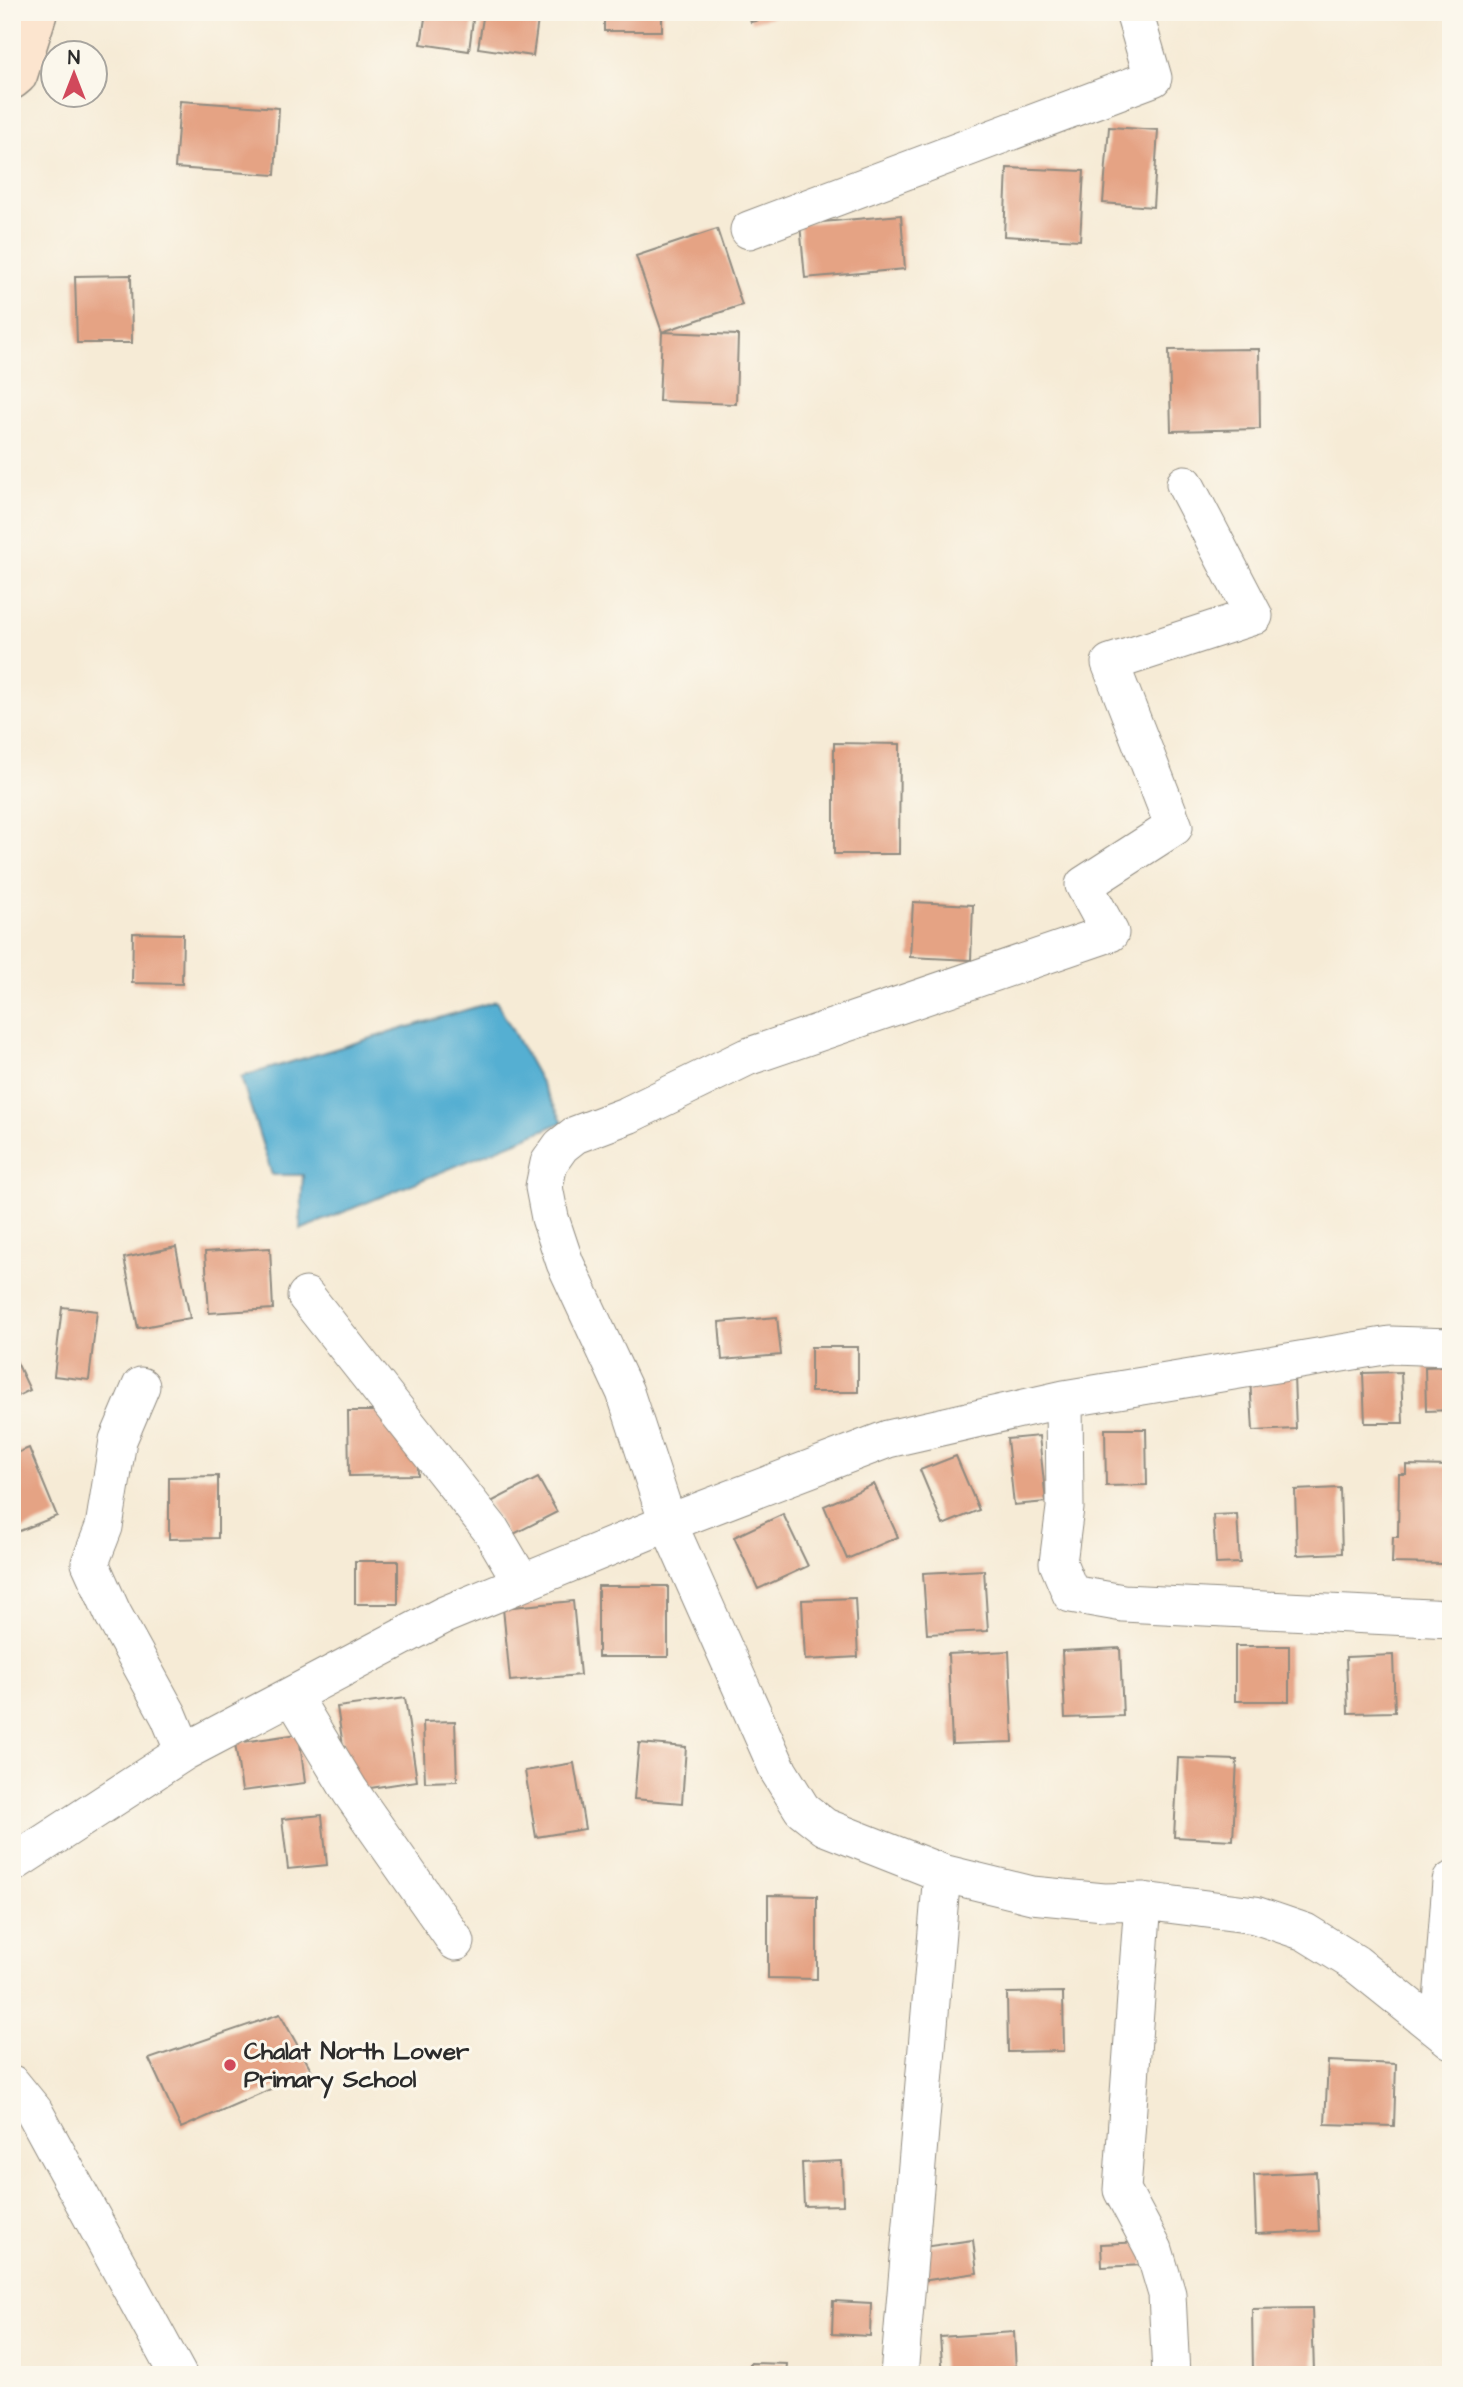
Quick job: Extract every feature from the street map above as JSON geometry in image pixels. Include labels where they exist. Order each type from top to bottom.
[{"type":"street","points":[[12,80],[18,75],[38,12]]},
{"type":"street","points":[[749,230],[1153,78],[1134,12]]},
{"type":"street","points":[[1185,484],[1254,616],[1111,663],[1174,827],[1084,885],[1111,933],[747,1057],[628,1115],[575,1135],[561,1146],[549,1163],[544,1187],[565,1263],[625,1392],[668,1523],[779,1772],[802,1809],[825,1827],[942,1873],[1032,1895],[1104,1902],[1143,1901],[1255,1915],[1305,1932],[1355,1963],[1445,2035]]},
{"type":"street","points":[[306,1296],[491,1530],[522,1583]]},
{"type":"street","points":[[12,1864],[184,1752],[444,1615],[668,1523],[888,1439],[1064,1399],[1390,1345],[1451,1347]]},
{"type":"street","points":[[141,1386],[118,1440],[104,1527],[90,1563],[113,1614],[169,1716],[184,1752]]},
{"type":"street","points":[[1064,1399],[1065,1508],[1058,1563],[1071,1594],[1123,1603],[1451,1619]]},
{"type":"street","points":[[292,1695],[350,1791],[456,1942]]},
{"type":"street","points":[[899,2375],[942,1873]]},
{"type":"street","points":[[1445,2035],[1451,1881]]},
{"type":"street","points":[[1143,1901],[1122,2190],[1154,2250],[1167,2294],[1171,2375]]},
{"type":"street","points":[[12,2084],[34,2111],[178,2375]]},
{"type":"water","points":[[496,1001],[563,1122],[300,1230],[303,1175],[272,1175],[241,1077]]},
{"type":"building","points":[[426,12],[474,12],[469,51],[421,44]]},
{"type":"building","points":[[484,12],[539,12],[533,56],[478,48]]},
{"type":"building","points":[[604,12],[662,12],[662,31],[604,31]]},
{"type":"building","points":[[748,12],[787,12],[787,13],[751,22]]},
{"type":"building","points":[[180,101],[279,108],[275,175],[175,168]]},
{"type":"building","points":[[1109,127],[1158,130],[1153,207],[1103,203]]},
{"type":"building","points":[[1007,168],[1084,171],[1080,240],[1004,236]]},
{"type":"building","points":[[901,215],[905,269],[805,278],[800,224]]},
{"type":"building","points":[[717,229],[742,305],[662,332],[636,256]]},
{"type":"building","points":[[131,275],[132,343],[77,343],[75,276]]},
{"type":"building","points":[[662,332],[738,335],[736,404],[659,401]]},
{"type":"building","points":[[1259,349],[1260,429],[1171,431],[1169,350]]},
{"type":"building","points":[[834,743],[900,744],[899,854],[834,854]]},
{"type":"building","points":[[913,902],[973,905],[971,960],[910,957]]},
{"type":"building","points":[[133,933],[183,934],[182,984],[132,983]]},
{"type":"building","points":[[176,1247],[190,1318],[138,1328],[124,1258]]},
{"type":"building","points":[[270,1248],[273,1309],[209,1313],[205,1252]]},
{"type":"building","points":[[62,1307],[97,1311],[89,1380],[54,1376]]},
{"type":"building","points":[[777,1317],[781,1355],[722,1360],[719,1322]]},
{"type":"building","points":[[811,1347],[858,1347],[858,1392],[811,1392]]},
{"type":"building","points":[[12,1352],[30,1390],[12,1399]]},
{"type":"building","points":[[1451,1366],[1451,1410],[1426,1411],[1425,1367]]},
{"type":"building","points":[[1401,1372],[1403,1423],[1365,1423],[1363,1373]]},
{"type":"building","points":[[1294,1376],[1296,1429],[1253,1431],[1250,1377]]},
{"type":"building","points":[[348,1411],[416,1411],[418,1475],[349,1476]]},
{"type":"building","points":[[1105,1429],[1146,1429],[1147,1485],[1106,1486]]},
{"type":"building","points":[[1039,1436],[1046,1502],[1014,1505],[1007,1439]]},
{"type":"building","points":[[29,1448],[57,1516],[12,1534],[12,1455]]},
{"type":"building","points":[[956,1456],[979,1510],[943,1525],[920,1470]]},
{"type":"building","points":[[1406,1465],[1451,1466],[1451,1552],[1443,1551],[1443,1564],[1392,1563],[1393,1537],[1398,1537],[1399,1474],[1406,1474]]},
{"type":"building","points":[[218,1476],[218,1538],[169,1539],[169,1477]]},
{"type":"building","points":[[538,1478],[557,1512],[508,1537],[489,1503]]},
{"type":"building","points":[[874,1484],[898,1537],[847,1559],[824,1506]]},
{"type":"building","points":[[1340,1488],[1342,1553],[1297,1555],[1295,1490]]},
{"type":"building","points":[[783,1514],[808,1566],[758,1589],[734,1537]]},
{"type":"building","points":[[1237,1514],[1240,1563],[1216,1564],[1213,1515]]},
{"type":"building","points":[[355,1561],[398,1561],[398,1604],[355,1604]]},
{"type":"building","points":[[984,1570],[988,1631],[927,1634],[923,1573]]},
{"type":"building","points":[[598,1586],[668,1586],[668,1657],[598,1657]]},
{"type":"building","points":[[855,1598],[858,1657],[805,1660],[802,1600]]},
{"type":"building","points":[[573,1601],[580,1675],[510,1681],[503,1608]]},
{"type":"building","points":[[1235,1646],[1289,1646],[1289,1701],[1235,1701]]},
{"type":"building","points":[[1120,1648],[1123,1716],[1065,1718],[1062,1651]]},
{"type":"building","points":[[1009,1651],[1013,1742],[952,1744],[948,1654]]},
{"type":"building","points":[[1393,1655],[1395,1712],[1348,1713],[1346,1657]]},
{"type":"building","points":[[405,1698],[417,1781],[350,1791],[337,1707]]},
{"type":"building","points":[[455,1721],[457,1781],[425,1782],[423,1722]]},
{"type":"building","points":[[299,1734],[305,1783],[242,1791],[235,1743]]},
{"type":"building","points":[[639,1743],[686,1747],[682,1803],[634,1799]]},
{"type":"building","points":[[1178,1758],[1237,1760],[1233,1840],[1174,1837]]},
{"type":"building","points":[[574,1763],[585,1829],[536,1837],[525,1771]]},
{"type":"building","points":[[322,1815],[327,1865],[288,1869],[282,1819]]},
{"type":"building","points":[[768,1895],[817,1896],[817,1979],[768,1978]]},
{"type":"building","points":[[1063,1992],[1064,2051],[1008,2052],[1007,1993]]},
{"type":"building","name":"Chalat North Lower Primary School","points":[[280,2014],[312,2071],[181,2128],[149,2059]]},
{"type":"building","points":[[1328,2061],[1396,2064],[1394,2126],[1325,2124]]},
{"type":"building","points":[[842,2161],[843,2205],[804,2206],[802,2163]]},
{"type":"building","points":[[1316,2172],[1319,2231],[1256,2234],[1254,2175]]},
{"type":"building","points":[[973,2240],[977,2273],[921,2281],[916,2248]]},
{"type":"building","points":[[1144,2242],[1144,2265],[1102,2267],[1101,2244]]},
{"type":"building","points":[[833,2301],[871,2303],[870,2336],[832,2334]]},
{"type":"building","points":[[1312,2308],[1314,2372],[1253,2373],[1252,2309]]},
{"type":"building","points":[[1014,2332],[1016,2370],[943,2375],[940,2337]]},
{"type":"building","points":[[750,2363],[787,2364],[786,2375],[750,2375]]},
{"type":"place","name":"Chalat North Lower Primary School","points":[[230,2065]]}]
